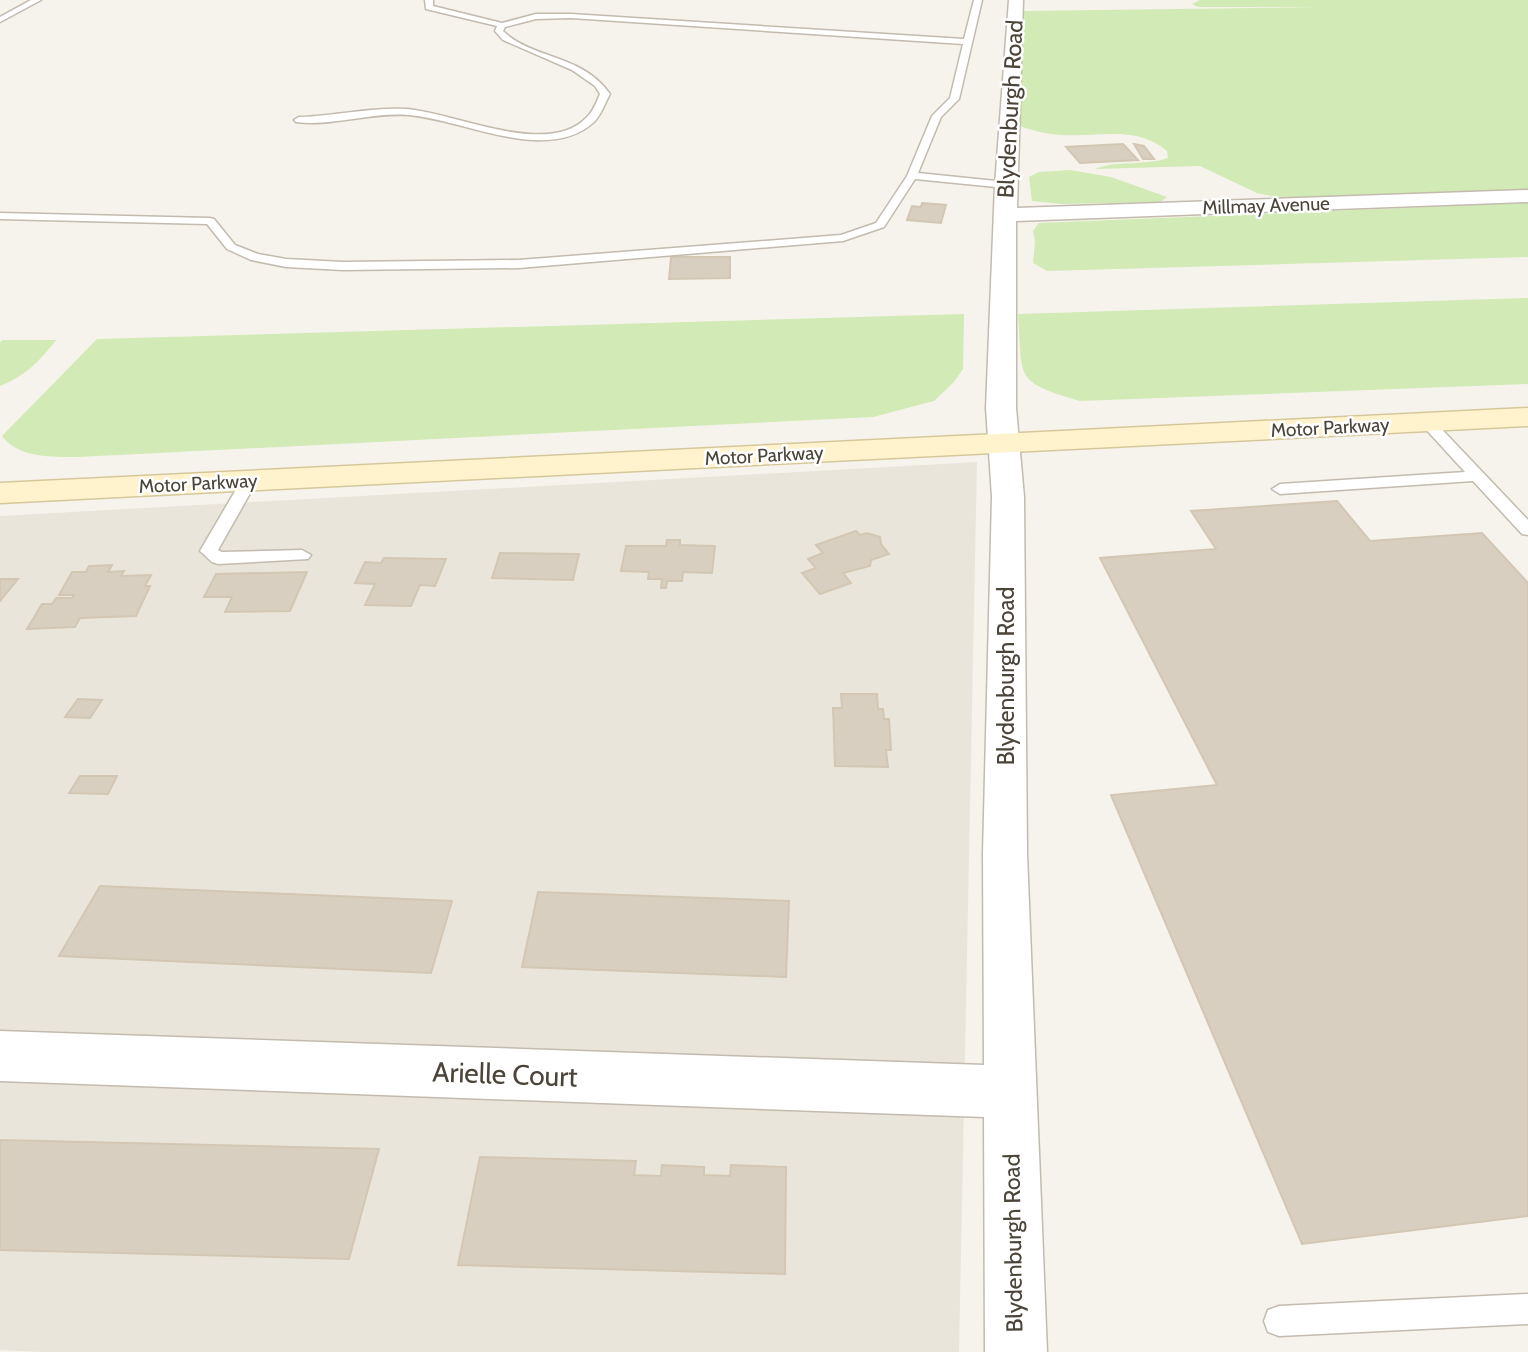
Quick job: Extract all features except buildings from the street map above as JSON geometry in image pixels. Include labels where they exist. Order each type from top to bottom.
[{"type":"main road","name":"Motor Parkway","points":[[0,492],[1528,417]]},
{"type":"street","name":"Blydenburgh Road","points":[[1016,0],[1006,185],[1001,408],[1008,497],[1006,854],[1016,1352]]},
{"type":"street","name":"Millmay Avenue","points":[[1005,215],[1528,196]]},
{"type":"street","name":"Arielle Court","points":[[0,1056],[1010,1092]]},
{"type":"lane","points":[[0,20],[37,0]]},
{"type":"lane","points":[[429,0],[429,7],[502,25],[517,19],[542,15],[571,16],[968,42]]},
{"type":"lane","points":[[0,216],[210,221],[231,247],[256,257],[286,263],[343,266],[519,264],[658,251],[802,243],[843,237],[880,225],[912,176],[937,116],[954,99],[978,0]]},
{"type":"lane","points":[[439,10],[453,3]]},
{"type":"lane","points":[[299,120],[410,112],[498,133],[540,137],[580,129],[593,121],[606,94],[600,83],[579,70],[506,38],[499,31],[502,25]]},
{"type":"lane","points":[[912,176],[1006,185]]},
{"type":"lane","points":[[1427,422],[1528,530]]},
{"type":"lane","points":[[1280,489],[1475,476]]},
{"type":"lane","points":[[249,481],[209,551],[218,558],[302,555]]},
{"type":"lane","points":[[1279,1321],[1528,1309]]},
{"type":"shaded area","points":[[977,462],[959,1352],[0,1350],[0,516]]},
{"type":"green space","points":[[1200,0],[1528,0],[1528,190],[1280,198],[1257,193],[1200,166],[1095,169],[1168,158],[1167,151],[1156,143],[1130,135],[1055,134],[1013,123],[1024,11],[1321,7],[1198,7],[1192,4]]},
{"type":"green space","points":[[1070,170],[1111,177],[1167,197],[1160,202],[1062,204],[1032,201],[1029,177],[1039,172]]},
{"type":"green space","points":[[1528,203],[1528,257],[1047,271],[1033,263],[1033,231],[1039,223]]},
{"type":"green space","points":[[1528,298],[1528,384],[1080,401],[1032,382],[1026,375],[1020,353],[1018,314]]},
{"type":"green space","points":[[964,314],[963,369],[954,382],[934,401],[873,417],[78,457],[36,455],[17,449],[2,436],[97,339]]},
{"type":"green space","points":[[56,340],[31,367],[0,386],[0,342]]}]
